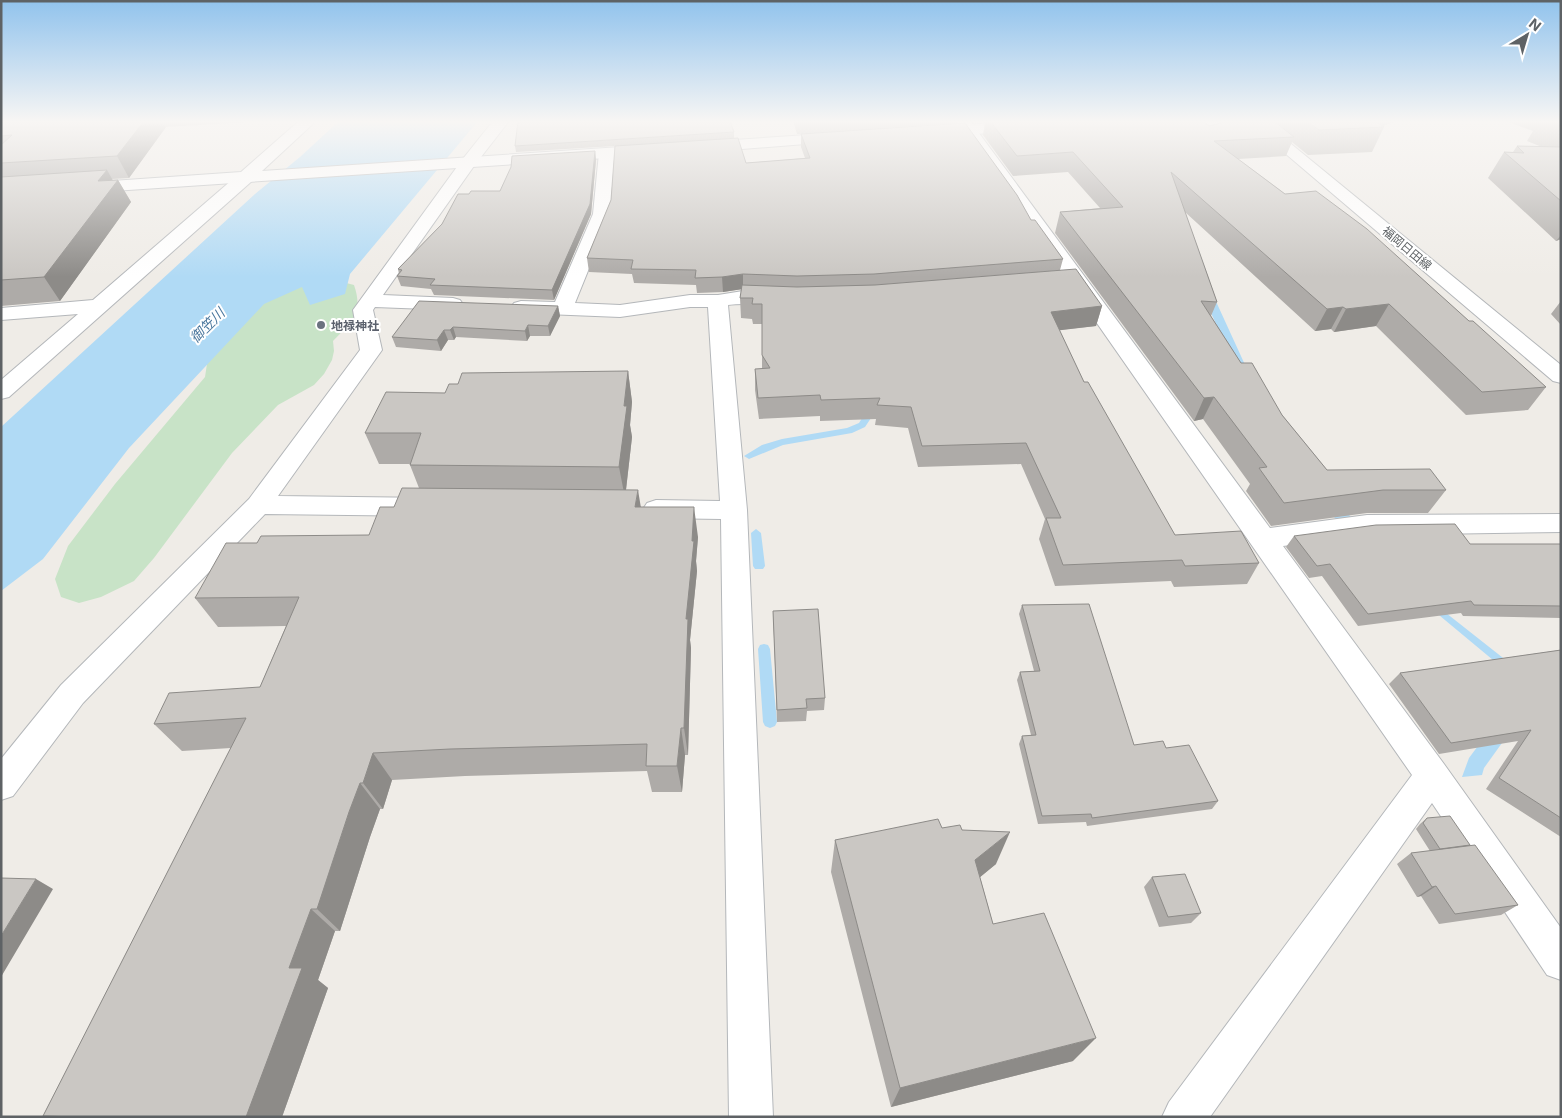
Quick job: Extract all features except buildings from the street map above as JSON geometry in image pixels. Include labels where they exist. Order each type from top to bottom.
[{"type":"street","points":[[1,392],[250,173]]},
{"type":"street","points":[[70,189],[307,173]]},
{"type":"street","points":[[1,785],[72,694],[258,505],[371,350],[363,310],[461,173]]},
{"type":"street","points":[[562,309],[602,214],[605,173]]},
{"type":"street","points":[[998,173],[1069,281],[1261,539],[1432,775],[1561,961]]},
{"type":"street","name":"福岡日田線","points":[[1317,173],[1561,376]]},
{"type":"street","points":[[504,307],[620,311],[690,301],[718,301],[742,297],[797,299]]},
{"type":"street","points":[[370,301],[476,306]]},
{"type":"street","points":[[718,301],[734,510],[751,1117]]},
{"type":"street","points":[[1,314],[97,306]]},
{"type":"street","points":[[258,505],[456,507]]},
{"type":"street","points":[[635,509],[734,510]]},
{"type":"street","points":[[1261,539],[1367,525],[1561,523]]},
{"type":"street","points":[[1184,1117],[1432,775]]},
{"type":"green space","points":[[331,279],[354,285],[357,303],[354,317],[333,341],[334,351],[332,360],[324,374],[314,385],[278,405],[232,453],[154,558],[134,581],[101,597],[79,603],[61,597],[55,579],[68,546],[115,484],[205,377],[210,344],[274,294]]},
{"type":"water","name":"御笠川","points":[[280,173],[434,173],[350,274],[345,294],[310,305],[302,287],[264,304],[129,448],[43,559],[1,591],[1,427],[255,194]]},
{"type":"water","points":[[1208,284],[1246,367],[1348,513],[1372,552],[1389,568],[1512,665],[1507,736],[1484,768],[1482,775],[1462,777],[1469,758],[1492,727],[1499,665],[1386,571],[1334,517],[1236,367],[1211,313]]},
{"type":"waterway","points":[[749,456],[766,447],[782,442],[849,431],[862,425],[874,406]]},
{"type":"waterway","points":[[756,533],[759,566]]},
{"type":"waterway","points":[[764,649],[770,722]]},
{"type":"place","name":"地禄神社","points":[[321,325]]}]
